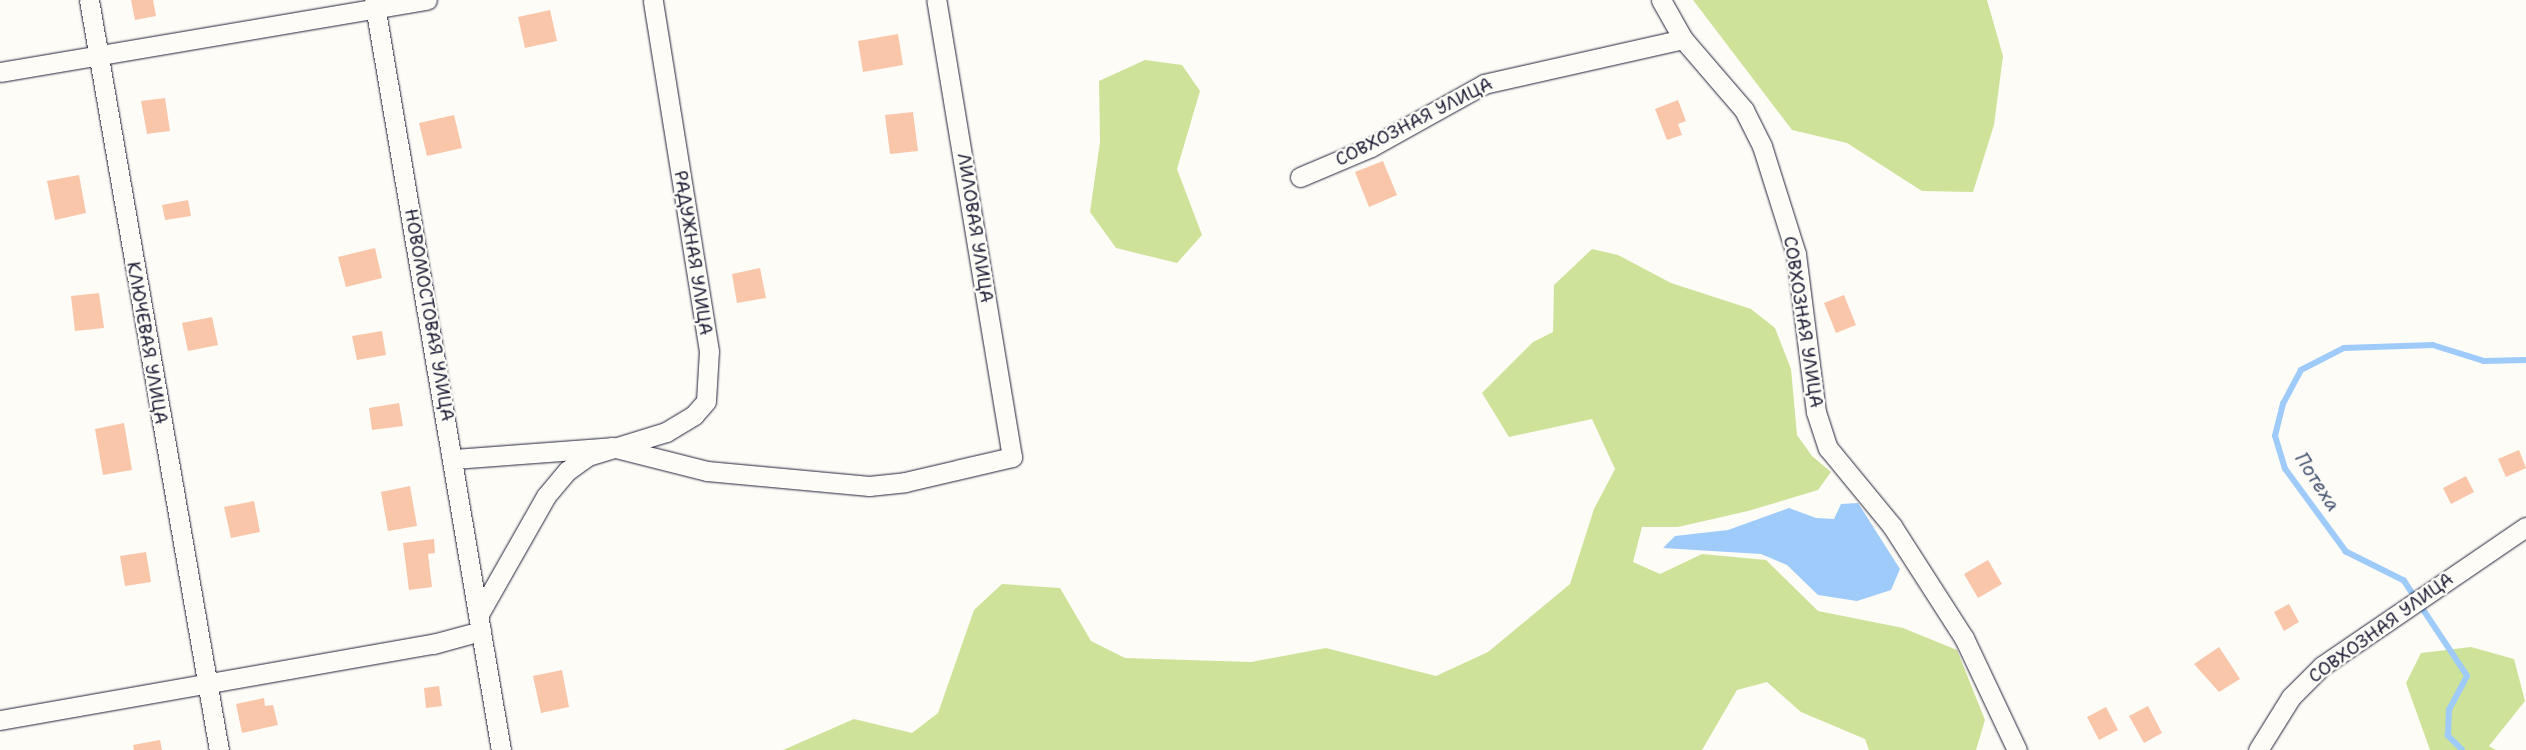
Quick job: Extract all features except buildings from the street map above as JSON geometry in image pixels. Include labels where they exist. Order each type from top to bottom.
[{"type":"street","name":"КЛЮЧЕВАЯ УЛИЦА","points":[[89,0],[205,685],[219,750]]},
{"type":"street","points":[[0,72],[374,4],[427,0]]},
{"type":"street","name":"РАДУЖНАЯ УЛИЦА","points":[[612,447],[666,432],[694,415],[709,387],[709,351],[653,0]]},
{"type":"street","name":"ЛИЛОВАЯ УЛИЦА","points":[[612,447],[707,471],[869,486],[905,482],[1012,457],[936,0]]},
{"type":"street","points":[[1661,0],[1683,39]]},
{"type":"street","name":"НОВОМОСТОВАЯ УЛИЦА","points":[[374,4],[454,459],[501,750]]},
{"type":"street","name":"СОВХОЗНАЯ УЛИЦА","points":[[1300,177],[1371,147],[1484,84],[1683,39],[1744,110],[1762,146],[1796,254],[1816,412],[1828,448],[1892,526],[1964,638],[2017,750]]},
{"type":"street","points":[[454,459],[612,447]]},
{"type":"street","points":[[0,720],[433,644],[480,622],[546,496],[567,471],[588,456],[612,447]]},
{"type":"street","name":"СОВХОЗНАЯ УЛИЦА","points":[[2258,750],[2291,697],[2322,666],[2526,526]]},
{"type":"green space","points":[[1693,0],[1987,0],[2003,56],[1994,125],[1973,192],[1922,191],[1847,143],[1792,130]]},
{"type":"green space","points":[[1145,60],[1182,65],[1200,91],[1177,169],[1202,235],[1177,263],[1116,248],[1090,212],[1100,142],[1099,81]]},
{"type":"green space","points":[[1592,249],[1618,255],[1671,283],[1751,309],[1775,328],[1791,369],[1797,435],[1812,456],[1831,472],[1818,490],[1748,511],[1678,527],[1642,527],[1633,562],[1660,574],[1702,554],[1766,560],[1818,611],[1903,628],[1957,650],[1985,720],[1976,750],[1869,750],[1865,739],[1801,712],[1767,682],[1737,690],[1702,750],[783,750],[854,719],[912,733],[938,713],[974,610],[1002,584],[1060,588],[1091,641],[1125,658],[1251,662],[1326,648],[1436,676],[1488,652],[1570,584],[1594,509],[1615,469],[1592,419],[1509,437],[1482,393],[1533,342],[1553,332],[1554,285]]},
{"type":"green space","points":[[2471,647],[2514,659],[2525,701],[2489,746],[2496,750],[2430,750],[2406,683],[2421,653]]},
{"type":"water","points":[[1858,503],[1900,569],[1891,590],[1857,601],[1818,595],[1787,565],[1761,554],[1663,548],[1675,536],[1728,530],[1789,508],[1816,518],[1834,519],[1841,504]]},
{"type":"waterway","name":"Потеха","points":[[2462,750],[2448,736],[2449,710],[2467,676],[2404,581],[2346,552],[2285,469],[2275,436],[2283,404],[2301,370],[2344,348],[2433,345],[2484,361],[2526,360]]}]
